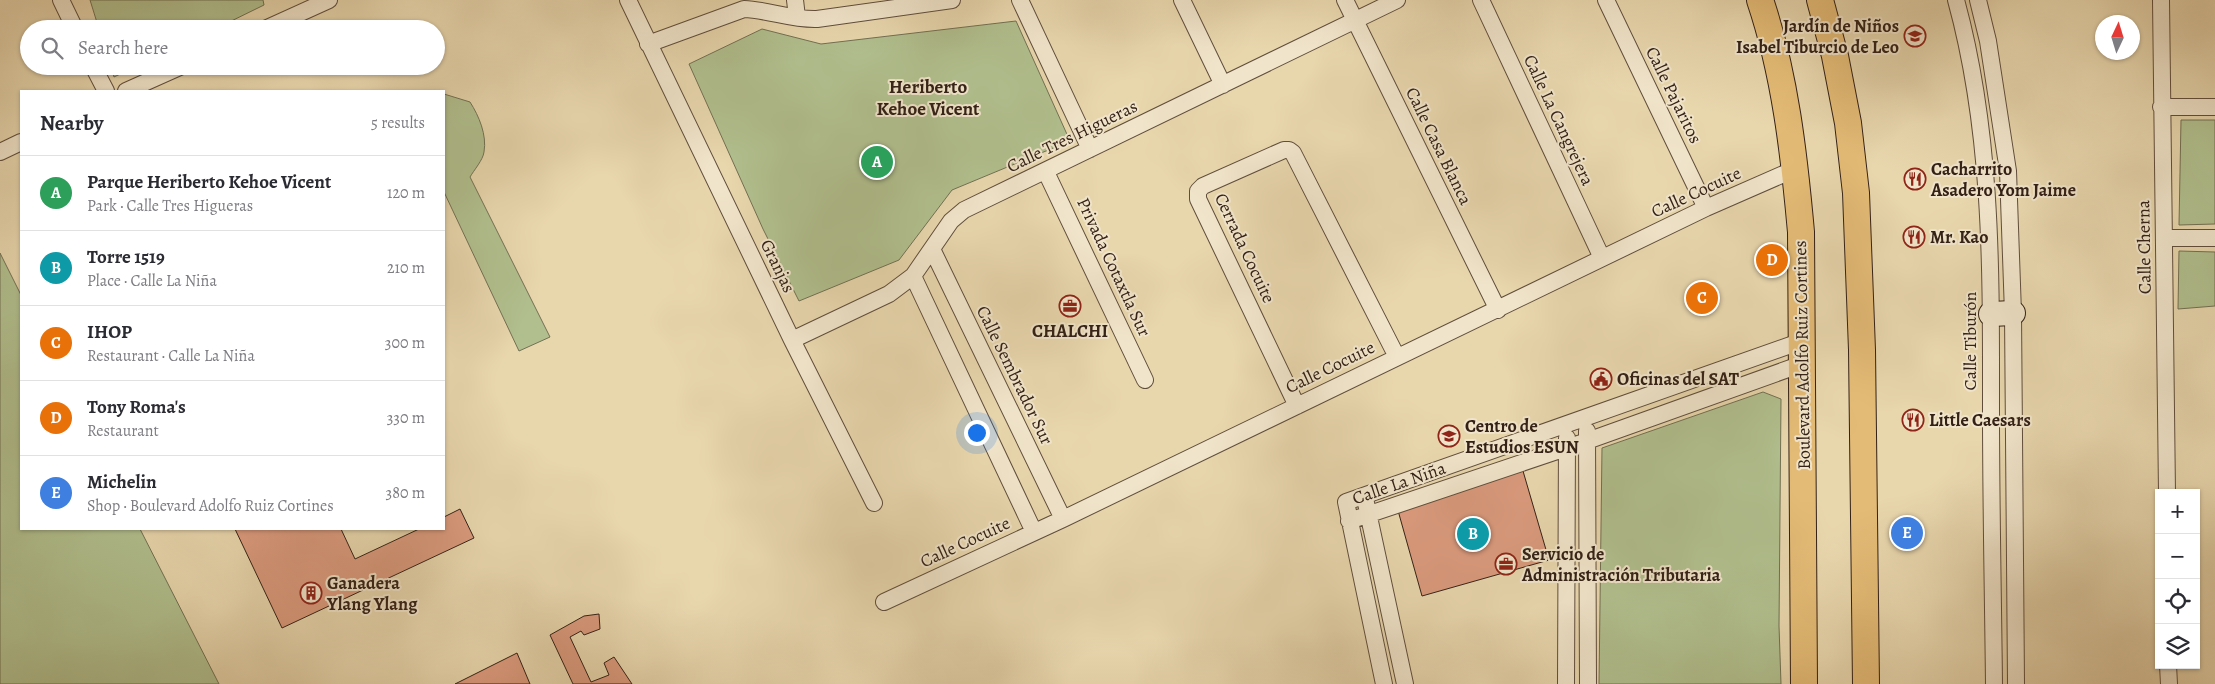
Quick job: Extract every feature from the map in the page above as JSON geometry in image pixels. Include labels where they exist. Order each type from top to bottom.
[{"type":"main road","name":"Boulevard Adolfo Ruiz Cortines","points":[[1760,0],[1769,28],[1778,72],[1795,170],[1801,232],[1804,684]]},
{"type":"main road","points":[[1820,0],[1835,56],[1848,123],[1856,193],[1862,350],[1866,684]]},
{"type":"street","points":[[62,0],[71,20]]},
{"type":"street","points":[[285,20],[329,0]]},
{"type":"street","name":"Granjas","points":[[628,0],[792,340],[874,503]]},
{"type":"street","points":[[795,0],[797,17]]},
{"type":"street","points":[[648,44],[758,5],[797,17],[817,19],[922,2],[952,0]]},
{"type":"street","points":[[1020,0],[1090,149]]},
{"type":"street","points":[[1182,0],[1223,85]]},
{"type":"street","name":"Calle Casa Blanca","points":[[1346,0],[1498,310]]},
{"type":"street","name":"Calle Tres Higueras","points":[[792,340],[890,294],[913,276],[956,215],[1397,0]]},
{"type":"street","name":"Calle La Cangrejera","points":[[1480,0],[1602,258]]},
{"type":"street","name":"Calle Pajaritos","points":[[1606,0],[1706,208]]},
{"type":"street","name":"Calle Tiburón","points":[[1956,0],[1965,33],[1980,114],[2002,313],[2016,684]]},
{"type":"street","name":"Calle Tiburón","points":[[1978,0],[1988,41],[2008,171],[2002,313],[1994,684]]},
{"type":"street","name":"Calle Cherna","points":[[2161,0],[2167,489]]},
{"type":"street","points":[[98,75],[105,90]]},
{"type":"street","points":[[128,90],[162,75]]},
{"type":"street","points":[[2161,107],[2215,107]]},
{"type":"street","points":[[0,152],[20,142]]},
{"type":"street","name":"Cerrada Cocuite","points":[[1297,406],[1198,199],[1198,191],[1203,186],[1284,150],[1289,150],[1293,153],[1398,357]]},
{"type":"street","name":"Calle Cocuite","points":[[884,602],[1063,519],[1706,208],[1795,170]]},
{"type":"street","name":"Privada Cotaxtla Sur","points":[[1046,172],[1145,380]]},
{"type":"street","points":[[2164,238],[2215,238]]},
{"type":"street","name":"Calle Sembrador Sur","points":[[932,249],[1063,519]]},
{"type":"street","points":[[913,276],[1034,532]]},
{"type":"street","name":"Calle La Niña","points":[[1802,353],[1587,441],[1349,521],[1346,502],[1364,495],[1586,417],[1802,353]]},
{"type":"street","points":[[1586,417],[1588,684]]},
{"type":"street","points":[[1566,684],[1568,424]]},
{"type":"street","points":[[1364,495],[1405,684]]},
{"type":"street","points":[[1349,521],[1384,684]]},
{"type":"street","points":[[2168,669],[2169,684]]},
{"type":"green space","points":[[90,0],[263,0],[264,5],[233,20],[96,20]]},
{"type":"green space","points":[[1016,21],[1070,141],[952,190],[899,260],[799,301],[763,229],[689,64],[762,29],[821,44]]},
{"type":"green space","points":[[445,94],[470,102],[479,119],[485,146],[480,162],[470,177],[550,337],[519,351],[445,194]]},
{"type":"green space","points":[[2181,120],[2215,120],[2215,224],[2179,225]]},
{"type":"green space","points":[[2179,251],[2215,252],[2215,306],[2178,309]]},
{"type":"green space","points":[[0,253],[20,293],[20,530],[141,530],[219,684],[0,684]]},
{"type":"green space","points":[[1763,392],[1781,399],[1779,626],[1781,684],[1599,684],[1602,448]]},
{"type":"building","points":[[1523,471],[1549,560],[1422,596],[1397,507]]},
{"type":"building","name":"Ganadera Ylang Ylang","points":[[460,509],[474,538],[282,628],[235,530],[341,530],[355,559],[417,530],[445,530],[445,516]]},
{"type":"building","points":[[599,614],[600,629],[584,635],[581,631],[570,637],[591,682],[609,675],[604,663],[614,657],[632,684],[573,684],[550,635],[584,616]]},
{"type":"building","points":[[517,653],[530,684],[455,684]]},
{"type":"place","name":"Jardín de Niños Isabel Tiburcio de Leo","points":[[1915,36]]},
{"type":"place","name":"Parque Heriberto Kehoe Vicent","points":[[877,162]]},
{"type":"place","name":"Cacharrito Asadero Yom Jaime","points":[[1915,179]]},
{"type":"place","name":"Mr. Kao","points":[[1914,237]]},
{"type":"place","name":"Tony Roma's","points":[[1772,260]]},
{"type":"place","name":"IHOP","points":[[1702,298]]},
{"type":"place","name":"CHALCHI","points":[[1070,306]]},
{"type":"place","name":"Oficinas del SAT","points":[[1601,379]]},
{"type":"place","name":"Little Caesars","points":[[1913,420]]},
{"type":"place","name":"Centro de Estudios ESUN","points":[[1449,436]]},
{"type":"place","name":"Michelin","points":[[1907,533]]},
{"type":"place","name":"Torre 1519","points":[[1473,534]]},
{"type":"place","name":"Servicio de Administración Tributaria","points":[[1506,564]]},
{"type":"place","name":"Ganadera Ylang Ylang","points":[[311,593]]},
{"type":"district","name":"Heriberto Kehoe Vicent","points":[[928,98]]}]
